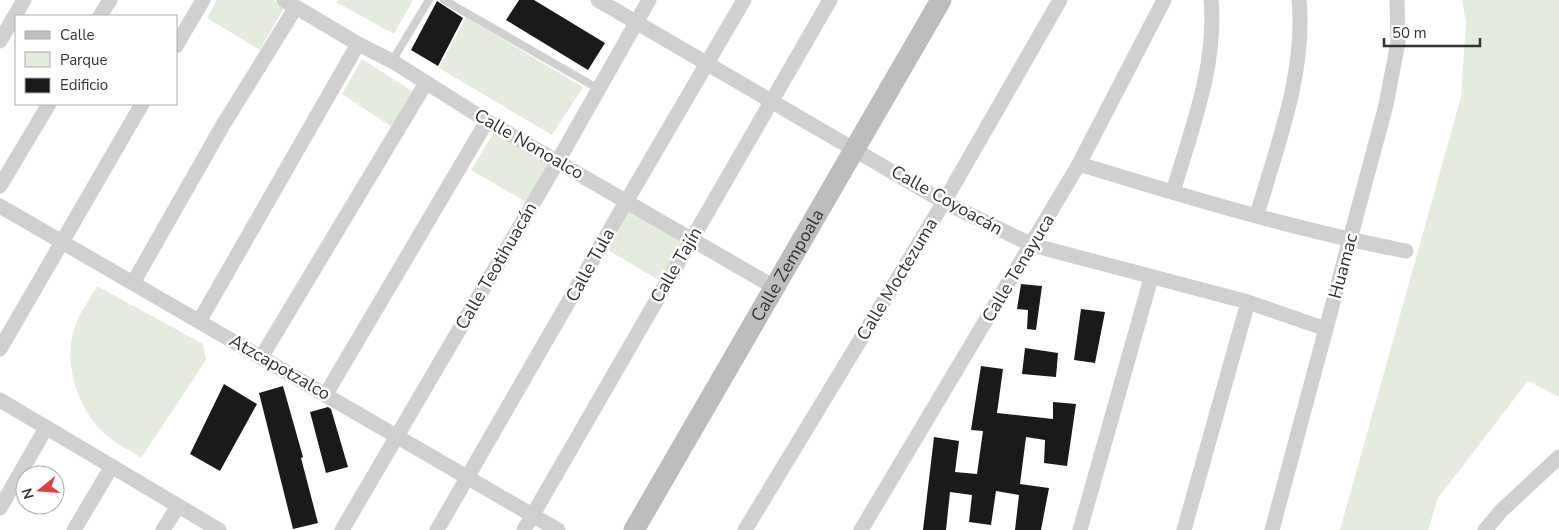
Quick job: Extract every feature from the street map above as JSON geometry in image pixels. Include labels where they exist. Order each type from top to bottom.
[{"type":"street","points":[[15,15],[24,0]]},
{"type":"street","points":[[101,15],[110,0]]},
{"type":"street","points":[[178,43],[203,0]]},
{"type":"street","name":"Calle Coyoacán","points":[[598,0],[944,202],[1032,245],[1248,302],[1326,329]]},
{"type":"street","name":"Calle Teotihuacán","points":[[342,530],[558,161],[597,88],[649,0]]},
{"type":"street","name":"Calle Tula","points":[[438,530],[744,0]]},
{"type":"street","name":"Calle Tajín","points":[[524,530],[830,0]]},
{"type":"street","name":"Calle Zempoala","points":[[634,530],[941,0]]},
{"type":"street","name":"Calle Moctezuma","points":[[746,530],[944,202],[1060,0]]},
{"type":"street","name":"Calle Tenayuca","points":[[861,530],[1079,164],[1164,0]]},
{"type":"street","points":[[1173,192],[1209,66],[1213,39],[1211,0]]},
{"type":"street","points":[[1257,214],[1295,79],[1300,31],[1299,0]]},
{"type":"street","name":"Huamac","points":[[1272,530],[1393,77],[1398,42],[1397,0]]},
{"type":"street","points":[[132,283],[290,4]]},
{"type":"street","name":"Calle Nonoalco","points":[[290,4],[358,44],[392,61],[488,121],[690,240],[774,287]]},
{"type":"street","points":[[0,41],[15,15]]},
{"type":"street","points":[[200,320],[358,44]]},
{"type":"street","points":[[262,356],[426,83]]},
{"type":"street","points":[[0,186],[47,105]]},
{"type":"street","points":[[0,349],[64,242],[141,105]]},
{"type":"street","points":[[326,394],[488,121]]},
{"type":"street","points":[[1079,164],[1350,241],[1406,252]]},
{"type":"street","name":"Atzcapotzalco","points":[[0,206],[132,283],[200,320],[558,530]]},
{"type":"street","points":[[1080,530],[1152,278]]},
{"type":"street","points":[[1184,530],[1248,302]]},
{"type":"street","points":[[0,400],[219,530]]},
{"type":"street","points":[[0,508],[46,428]]},
{"type":"street","points":[[1485,530],[1501,511],[1559,457]]},
{"type":"street","points":[[74,530],[112,466]]},
{"type":"street","points":[[163,530],[178,506]]},
{"type":"lane","points":[[392,61],[429,0]]},
{"type":"lane","points":[[444,0],[597,88]]},
{"type":"green space","points":[[217,0],[274,0],[285,6],[260,50],[207,18]]},
{"type":"green space","points":[[338,0],[413,0],[394,34],[336,2]]},
{"type":"green space","points":[[1462,0],[1559,0],[1559,397],[1528,381],[1438,498],[1428,530],[1340,530],[1461,97],[1466,22]]},
{"type":"green space","points":[[466,17],[583,87],[552,135],[439,68]]},
{"type":"green space","points":[[362,59],[412,91],[392,127],[342,94]]},
{"type":"green space","points":[[496,129],[550,160],[526,202],[471,170]]},
{"type":"green space","points":[[632,206],[684,238],[660,281],[608,250]]},
{"type":"green space","points":[[97,286],[203,344],[206,360],[141,458],[110,438],[95,424],[86,411],[74,381],[71,365],[73,333],[80,315]]},
{"type":"building","points":[[519,0],[534,0],[605,43],[588,70],[506,20]]},
{"type":"building","points":[[437,1],[463,18],[438,66],[411,50]]},
{"type":"building","points":[[1021,284],[1042,286],[1036,330],[1027,329],[1028,310],[1017,309]]},
{"type":"building","points":[[1081,309],[1105,312],[1095,363],[1074,360]]},
{"type":"building","points":[[1025,348],[1058,353],[1056,377],[1022,374]]},
{"type":"building","points":[[981,366],[1003,369],[997,413],[1053,419],[1053,402],[1076,404],[1067,466],[1044,463],[1045,440],[1026,437],[1020,484],[1049,488],[1041,530],[1015,530],[1019,495],[996,491],[991,525],[969,522],[972,495],[950,492],[946,530],[923,530],[934,437],[959,441],[955,472],[977,474],[983,431],[971,430]]},
{"type":"building","points":[[224,384],[257,404],[220,471],[190,454]]},
{"type":"building","points":[[283,386],[303,457],[301,458],[318,523],[293,529],[259,393]]},
{"type":"building","points":[[328,407],[331,409],[348,467],[326,473],[310,412]]}]
